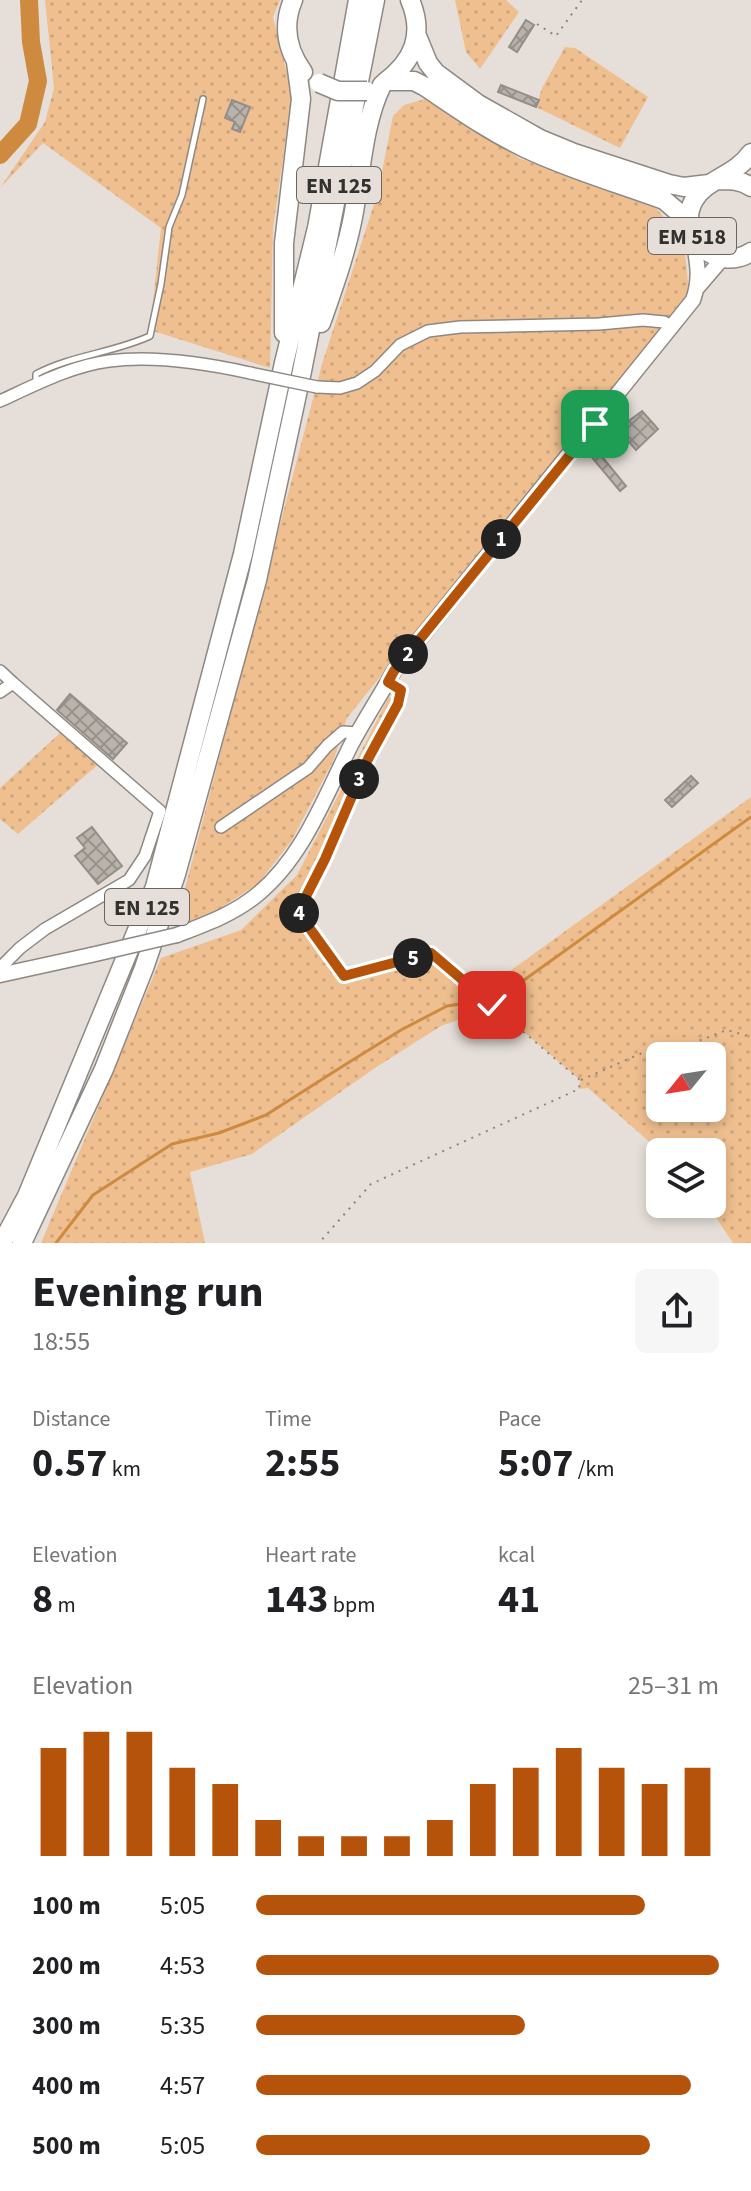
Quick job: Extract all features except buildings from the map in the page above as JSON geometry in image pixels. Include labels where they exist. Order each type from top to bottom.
[{"type":"main road","points":[[293,0],[287,19],[288,43],[303,72],[319,83],[338,91],[414,81],[524,148],[664,200],[677,211],[692,234]]},
{"type":"main road","name":"EN 125","points":[[2,1243],[27,1196],[155,887],[243,554],[317,228],[358,0]]},
{"type":"main road","name":"EN 125","points":[[22,1243],[104,1069],[144,968],[176,874],[257,580],[302,371],[375,0]]},
{"type":"main road","points":[[410,0],[417,36],[428,63],[447,83],[478,104],[540,139],[574,153],[669,184],[684,187],[714,182]]},
{"type":"main road","points":[[302,371],[336,281],[352,221],[379,85],[406,63],[417,36]]},
{"type":"main road","points":[[284,363],[284,243],[301,99],[296,62]]},
{"type":"main road","name":"EM 518","points":[[751,153],[738,168],[698,193],[689,217],[692,234],[710,255],[734,259],[751,252]]},
{"type":"main road","name":"EM 518","points":[[714,182],[732,179],[751,187]]},
{"type":"street","name":"EM 518","points":[[0,975],[177,935],[224,918],[259,894],[290,860],[357,733],[394,671],[693,300],[699,272],[692,234]]},
{"type":"street","name":"EM 518","points":[[698,287],[722,259]]},
{"type":"street","points":[[0,401],[60,374],[109,361],[186,362],[317,387],[340,388],[357,383],[375,371],[400,345],[428,331],[643,320],[664,322],[673,327]]},
{"type":"street","points":[[0,671],[160,811],[145,856],[129,880],[45,929],[0,968]]},
{"type":"street","points":[[0,692],[13,683]]},
{"type":"street","points":[[221,827],[308,768],[343,732],[357,733]]},
{"type":"street","points":[[17,971],[20,948]]},
{"type":"lane","points":[[35,385],[36,374],[55,364],[132,344],[150,336],[169,227],[182,195],[203,99]]},
{"type":"lane","points":[[289,925],[325,859],[368,759],[398,704],[401,690],[388,682]]},
{"type":"path","points":[[537,24],[556,36],[582,0]]},
{"type":"path","points":[[298,912],[344,976],[431,953],[580,1080]]},
{"type":"path","points":[[580,1080],[651,1049],[667,1053],[727,1030],[751,1037]]},
{"type":"path","points":[[319,1243],[371,1184],[579,1089],[580,1080]]},
{"type":"shaded area","points":[[45,0],[280,0],[273,17],[292,94],[273,229],[270,368],[150,330],[161,228],[43,143],[0,188],[45,122],[54,88]]},
{"type":"shaded area","points":[[455,0],[506,0],[519,12],[480,69],[466,52]]},
{"type":"shaded area","points":[[565,47],[575,48],[648,97],[620,148],[536,107],[542,88]]},
{"type":"shaded area","points":[[425,99],[519,158],[657,209],[684,244],[689,292],[347,718],[334,759],[292,840],[258,884],[216,911],[175,927],[322,364],[378,192],[393,116],[404,105]]},
{"type":"shaded area","points":[[389,697],[398,704],[368,759],[299,912],[344,976],[431,953],[462,979],[482,973],[506,974],[751,797],[751,1243],[733,1243],[716,1218],[726,1218],[726,1138],[646,1139],[588,1088],[579,1089],[580,1080],[495,1007],[441,1026],[252,1154],[190,1172],[205,1243],[41,1243],[161,958],[241,930],[297,875]]},
{"type":"shaded area","points":[[61,732],[100,763],[18,834],[0,819],[0,788]]},
{"type":"waterway","points":[[0,155],[28,124],[38,81],[31,42],[29,0]]},
{"type":"waterway","points":[[56,1243],[93,1195],[172,1144],[219,1133],[266,1115],[401,1030],[447,1006],[499,998],[751,817]]},
{"type":"route","points":[[492,1005],[431,953],[344,976],[298,912],[325,859],[368,759],[398,704],[401,690],[388,682],[394,671],[595,424]]}]
